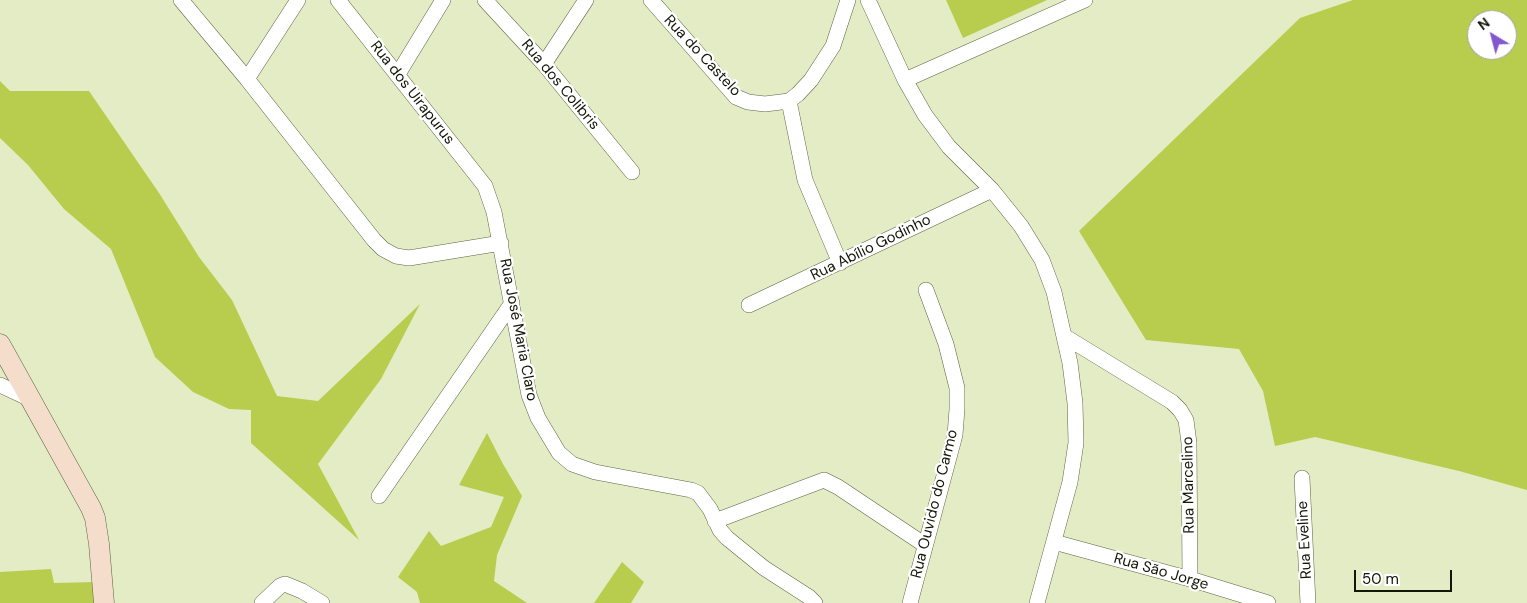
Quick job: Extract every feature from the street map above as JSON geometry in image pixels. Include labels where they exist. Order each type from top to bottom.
[{"type":"street","name":"Rua José Maria Claro","points":[[181,0],[382,249],[396,256],[409,258],[501,243],[529,395],[538,418],[560,453],[572,464],[595,472],[692,490],[698,493],[727,538],[764,568],[809,597],[815,603]]},
{"type":"street","points":[[246,79],[298,0]]},
{"type":"street","name":"Rua dos Uirapurus","points":[[338,0],[398,74],[484,186],[494,212],[501,243]]},
{"type":"street","points":[[398,74],[443,0]]},
{"type":"street","name":"Rua dos Colibris","points":[[485,0],[544,64],[632,172]]},
{"type":"street","points":[[544,64],[586,0]]},
{"type":"street","name":"Rua do Castelo","points":[[651,0],[736,97],[748,102],[765,104],[789,101]]},
{"type":"street","points":[[840,263],[805,180],[789,101],[811,80],[824,62],[833,46],[848,0]]},
{"type":"street","points":[[868,0],[905,80],[925,115],[949,147],[992,190],[1021,226],[1042,260],[1054,292],[1070,363],[1075,403],[1076,443],[1070,482],[1037,603]]},
{"type":"street","points":[[905,80],[1084,0]]},
{"type":"street","name":"Rua Abílio Godinho","points":[[749,305],[992,190]]},
{"type":"street","name":"Rua Ouvido do Carmo","points":[[910,603],[954,435],[957,409],[957,388],[946,344],[926,290]]},
{"type":"street","points":[[379,496],[512,303]]},
{"type":"street","name":"Rua Marcelino","points":[[1064,336],[1172,402],[1186,420],[1189,443],[1190,579]]},
{"type":"street","points":[[0,344],[95,518],[104,603]]},
{"type":"street","points":[[0,385],[30,399]]},
{"type":"street","name":"Rua Eveline","points":[[1302,478],[1308,603]]},
{"type":"street","points":[[715,521],[821,480],[830,482],[925,545]]},
{"type":"street","name":"Rua São Jorge","points":[[1054,542],[1190,579],[1268,603]]},
{"type":"street","points":[[262,603],[280,586],[285,584],[291,585],[322,603]]},
{"type":"green space","points":[[946,0],[1047,0],[963,38]]},
{"type":"green space","points":[[1353,0],[1527,0],[1527,490],[1459,471],[1315,437],[1275,446],[1263,391],[1239,349],[1146,340],[1079,231],[1300,18]]},
{"type":"green space","points":[[0,81],[10,91],[89,91],[159,193],[199,257],[232,300],[277,396],[318,401],[420,304],[381,379],[318,464],[359,540],[251,443],[251,410],[229,409],[193,392],[155,357],[111,249],[64,209],[28,165],[0,138]]},
{"type":"green space","points":[[487,433],[522,496],[497,555],[494,581],[527,603],[420,603],[417,592],[398,577],[429,531],[441,546],[491,527],[504,497],[459,485]]},
{"type":"green space","points":[[622,562],[644,582],[631,603],[594,603]]},
{"type":"green space","points":[[51,569],[54,583],[97,582],[97,603],[0,603],[0,572]]}]
